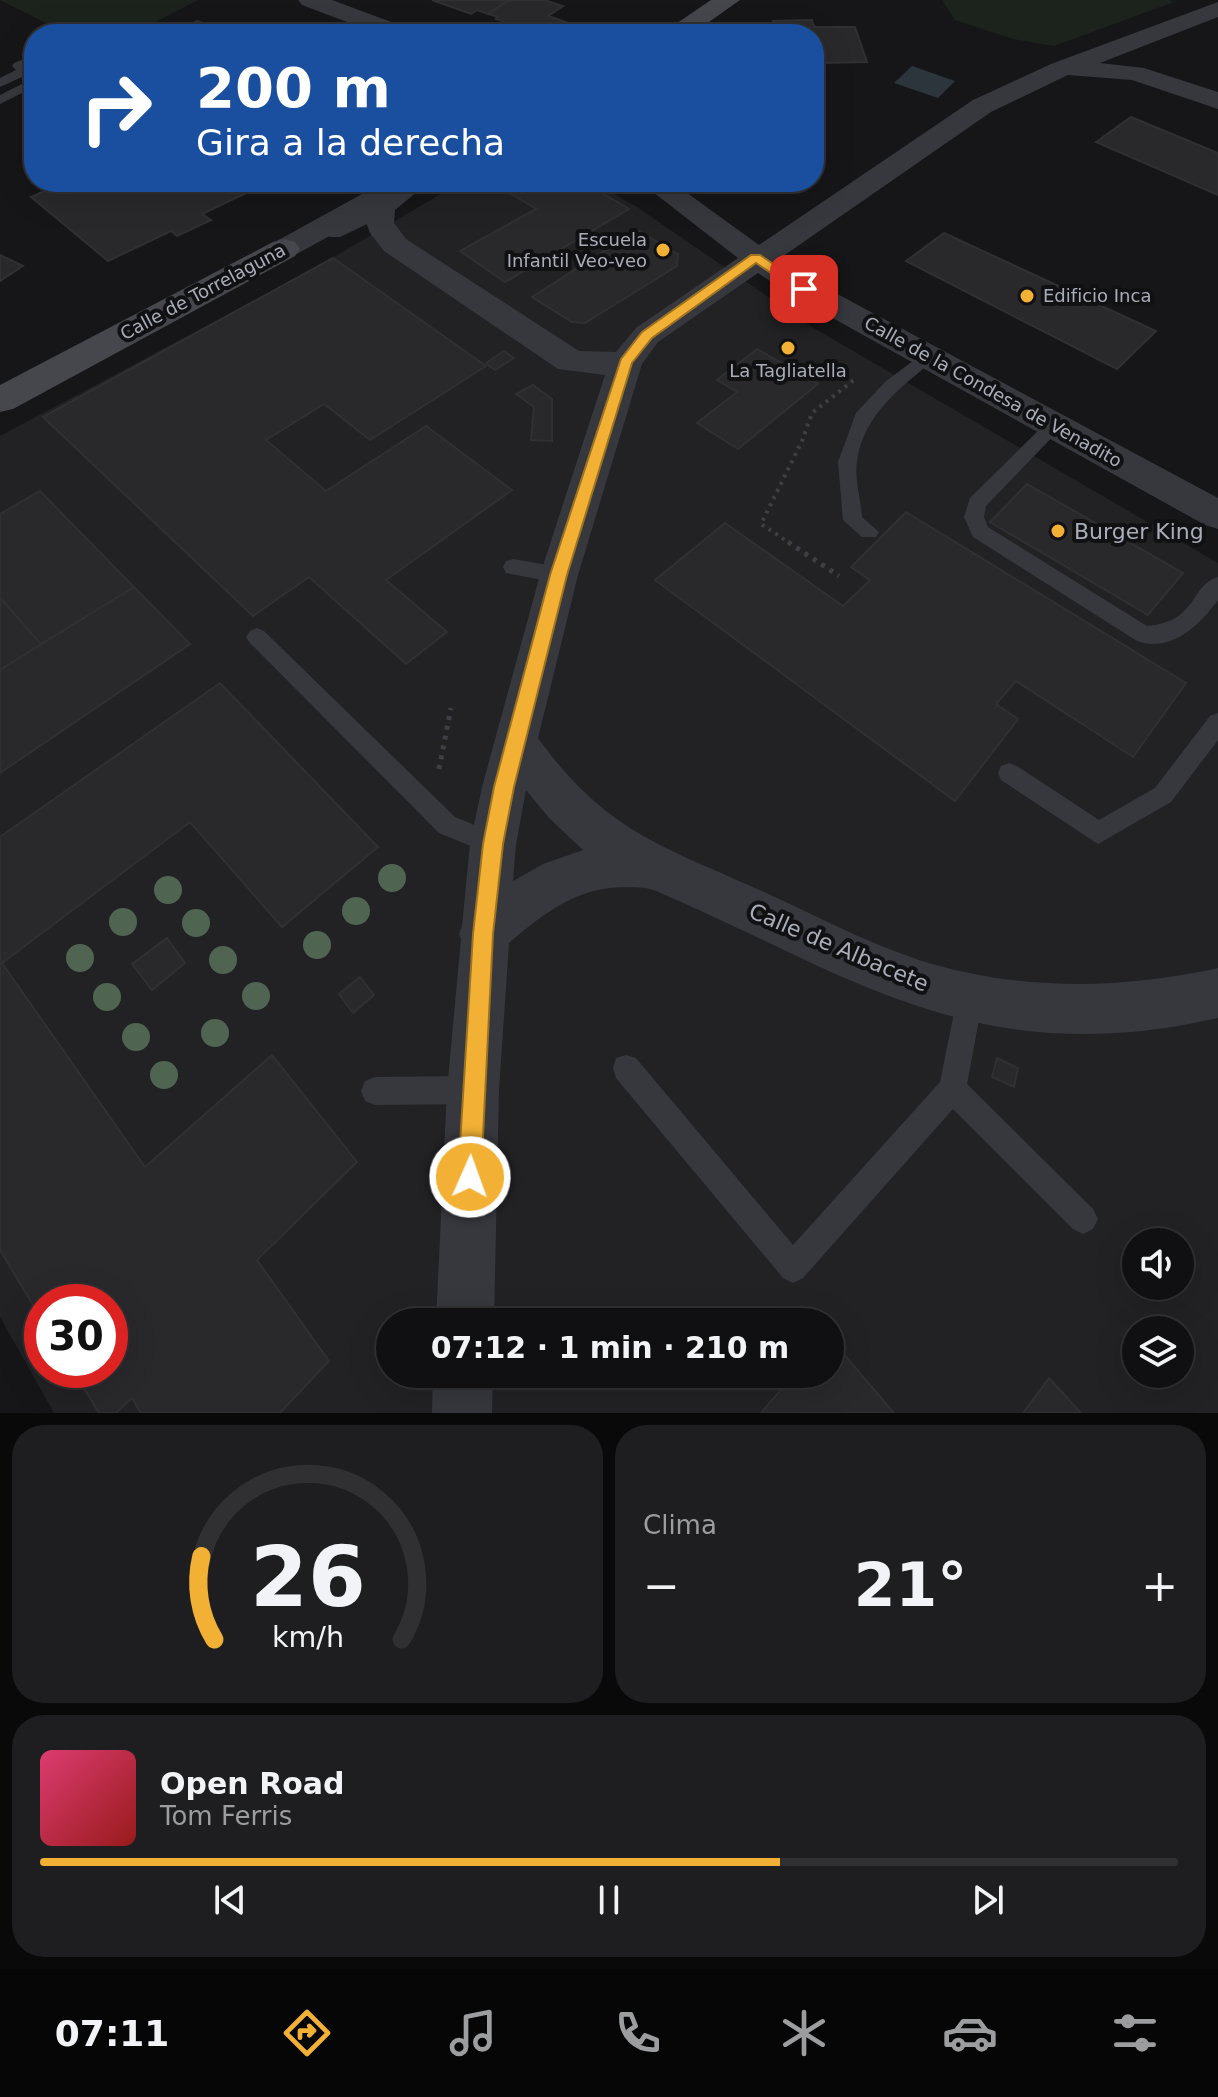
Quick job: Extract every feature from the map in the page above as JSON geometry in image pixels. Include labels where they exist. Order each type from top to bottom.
[{"type":"street","points":[[310,0],[374,24]]},
{"type":"street","points":[[690,24],[728,0]]},
{"type":"street","points":[[465,1308],[473,1090],[483,934],[493,844],[559,575],[626,362],[647,335],[756,257],[982,106],[1060,69],[1218,9]]},
{"type":"street","points":[[1134,40],[1136,62],[1167,82]]},
{"type":"street","points":[[1060,69],[1113,70],[1167,82],[1218,101]]},
{"type":"street","name":"Calle de Torrelaguna","points":[[0,400],[387,192]]},
{"type":"street","points":[[398,192],[385,200],[379,213],[383,232],[395,245],[570,361],[595,365],[626,362]]},
{"type":"street","points":[[379,213],[418,192]]},
{"type":"street","name":"Calle de la Condesa de Venadito","points":[[668,192],[804,289],[1218,515]]},
{"type":"street","points":[[284,249],[318,236],[335,234],[371,238],[395,245]]},
{"type":"street","name":"Calle de Albacete","points":[[516,742],[549,789],[603,838],[655,866],[845,954],[919,984],[970,998],[1022,1006],[1089,1008],[1175,1004],[1218,993]]},
{"type":"street","points":[[483,934],[551,881],[605,867],[655,866]]},
{"type":"street","points":[[462,1413],[463,1388]]},
{"type":"lane","points":[[0,83],[24,71]]},
{"type":"lane","points":[[0,100],[24,87]]},
{"type":"lane","points":[[335,234],[379,213]]},
{"type":"lane","points":[[869,532],[853,520],[847,462],[865,413],[892,385],[928,356]]},
{"type":"lane","points":[[1054,425],[977,503],[974,517],[980,532],[1144,635],[1163,635],[1185,627],[1218,585]]},
{"type":"lane","points":[[513,567],[559,575]]},
{"type":"lane","points":[[257,637],[447,825],[493,844]]},
{"type":"lane","points":[[1009,773],[1098,833],[1163,795],[1218,723]]},
{"type":"lane","points":[[626,1068],[793,1268],[952,1089],[970,998]]},
{"type":"lane","points":[[952,1089],[1083,1219]]},
{"type":"lane","points":[[375,1091],[473,1090]]},
{"type":"path","points":[[839,576],[761,524],[802,441],[812,413],[865,370]]},
{"type":"path","points":[[439,768],[451,708]]},
{"type":"shaded area","points":[[0,0],[198,0],[151,24],[48,24]]},
{"type":"shaded area","points":[[942,0],[1174,2],[1054,46],[1013,39],[955,20]]},
{"type":"shaded area","points":[[912,66],[955,81],[938,98],[894,83]]},
{"type":"shaded area","points":[[444,192],[611,192],[812,327],[1218,563],[1218,1413],[54,1413],[40,1388],[128,1388],[128,1284],[24,1284],[24,1360],[0,1317],[0,436],[322,264]]},
{"type":"building","points":[[432,0],[509,0],[488,14],[477,10],[471,14]]},
{"type":"building","points":[[509,0],[544,0],[563,6],[548,16],[572,24],[504,24],[496,19],[498,17],[488,14]]},
{"type":"building","points":[[812,20],[813,24],[774,24],[773,21]]},
{"type":"building","points":[[824,27],[855,27],[867,62],[824,63]]},
{"type":"building","points":[[1131,117],[1218,153],[1218,195],[1096,142]]},
{"type":"building","points":[[42,192],[248,192],[202,214],[211,220],[177,236],[171,231],[108,261],[31,197]]},
{"type":"building","points":[[508,192],[600,192],[629,209],[505,282],[460,251],[536,209]]},
{"type":"building","points":[[637,230],[678,254],[677,266],[585,323],[572,322],[532,297]]},
{"type":"building","name":"Edificio Inca","points":[[944,233],[1156,331],[1117,369],[906,261]]},
{"type":"building","points":[[0,255],[23,266],[0,281]]},
{"type":"building","points":[[333,258],[486,366],[370,440],[324,404],[266,440],[326,491],[426,426],[512,490],[386,580],[447,632],[406,664],[309,577],[253,616],[43,417]]},
{"type":"building","points":[[757,349],[818,384],[738,449],[697,423],[737,392],[717,380]]},
{"type":"building","points":[[504,351],[514,358],[495,370],[486,363]]},
{"type":"building","points":[[533,385],[552,399],[552,441],[531,440],[534,407],[516,394]]},
{"type":"building","points":[[1027,484],[1183,573],[1148,615],[990,522]]},
{"type":"building","points":[[40,491],[134,587],[41,644],[0,598],[0,514]]},
{"type":"building","points":[[906,512],[1186,683],[1133,757],[1016,681],[996,704],[1018,719],[955,801],[655,580],[725,523],[843,606],[870,580],[851,567]]},
{"type":"building","points":[[134,587],[190,644],[0,773],[0,670]]},
{"type":"building","points":[[0,598],[41,644],[0,670]]},
{"type":"building","points":[[220,683],[378,847],[282,927],[190,822],[2,963],[145,1167],[272,1055],[357,1162],[257,1260],[329,1361],[280,1413],[141,1413],[132,1398],[116,1413],[99,1413],[84,1388],[128,1388],[128,1284],[24,1284],[24,1290],[0,1250],[0,837]]},
{"type":"building","points":[[167,938],[185,963],[152,990],[132,964]]},
{"type":"building","points":[[360,977],[374,995],[353,1013],[339,994]]},
{"type":"building","points":[[997,1058],[1018,1068],[1014,1087],[992,1077]]},
{"type":"building","points":[[844,1354],[894,1413],[761,1413],[782,1388],[844,1388]]},
{"type":"building","points":[[1049,1378],[1081,1413],[1023,1413]]},
{"type":"place","name":"Escuela Infantil Veo-veo","points":[[663,250]]},
{"type":"place","name":"Edificio Inca","points":[[1027,296]]},
{"type":"place","name":"La Tagliatella","points":[[788,348]]},
{"type":"place","name":"Burger King","points":[[1058,531]]},
{"type":"route","points":[[470,1177],[483,934],[493,844],[504,787],[559,575],[626,362],[637,343],[756,257],[804,289]]}]
